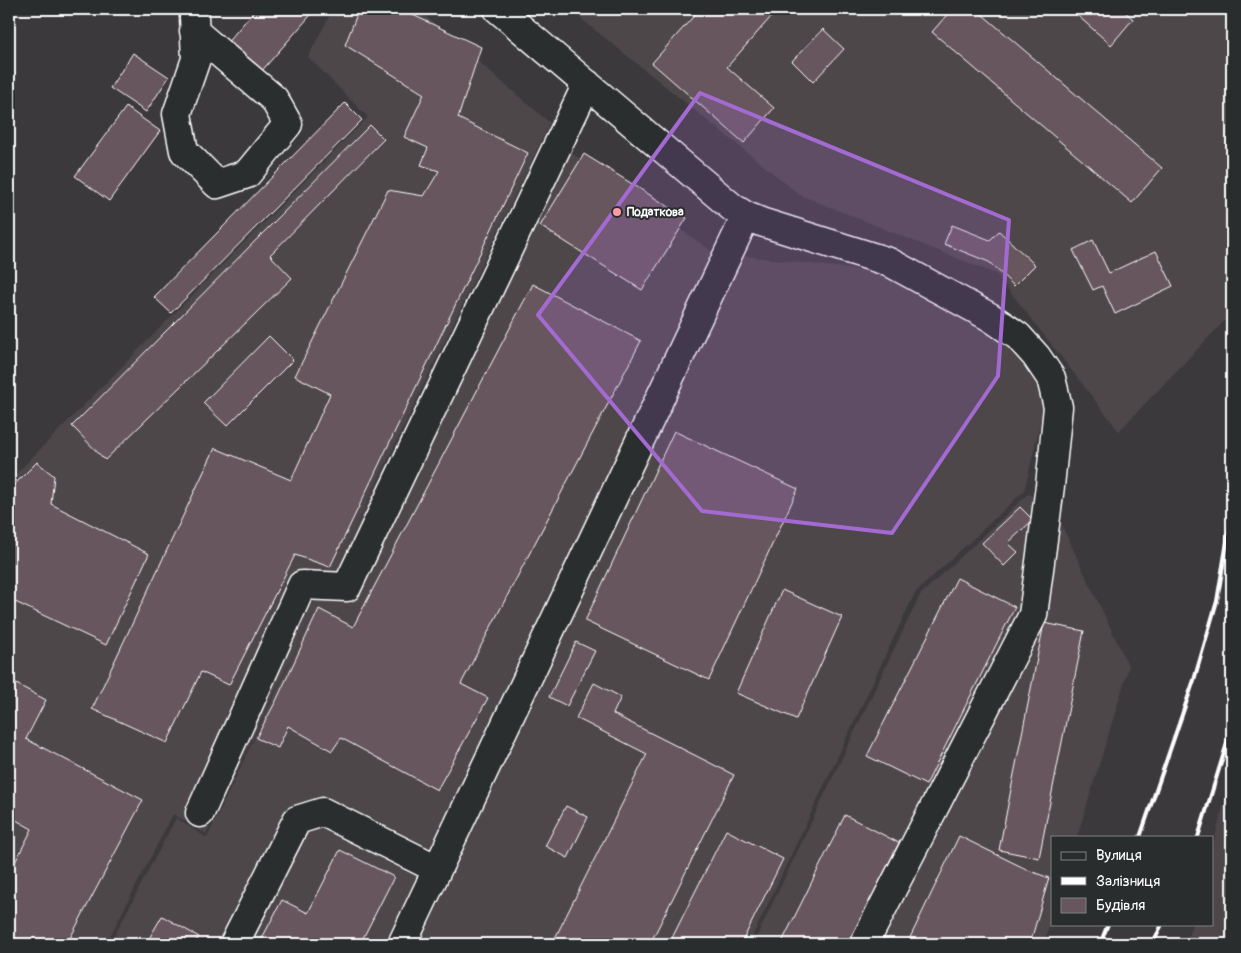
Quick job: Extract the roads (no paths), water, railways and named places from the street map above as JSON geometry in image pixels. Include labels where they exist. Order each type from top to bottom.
[{"type":"lane","points":[[498,9],[733,208],[760,222],[889,262],[990,317],[1018,336],[1036,356],[1051,378],[1058,407],[1033,615],[864,944]]},
{"type":"lane","points":[[195,20],[274,99],[288,124],[247,174],[217,184],[184,152],[176,114],[196,59],[195,20]]},
{"type":"lane","points":[[200,813],[302,585],[347,587],[587,84]]},
{"type":"lane","points":[[402,944],[746,216]]},
{"type":"lane","points":[[234,944],[297,820],[323,812],[438,869]]},
{"type":"railway","points":[[1140,836],[1194,680],[1217,601],[1232,512]]},
{"type":"railway","points":[[1198,836],[1232,727]]},
{"type":"railway","points":[[1100,944],[1107,926]]},
{"type":"railway","points":[[1153,944],[1161,926]]},
{"type":"place","name":"Податкова","points":[[617,212]]}]
